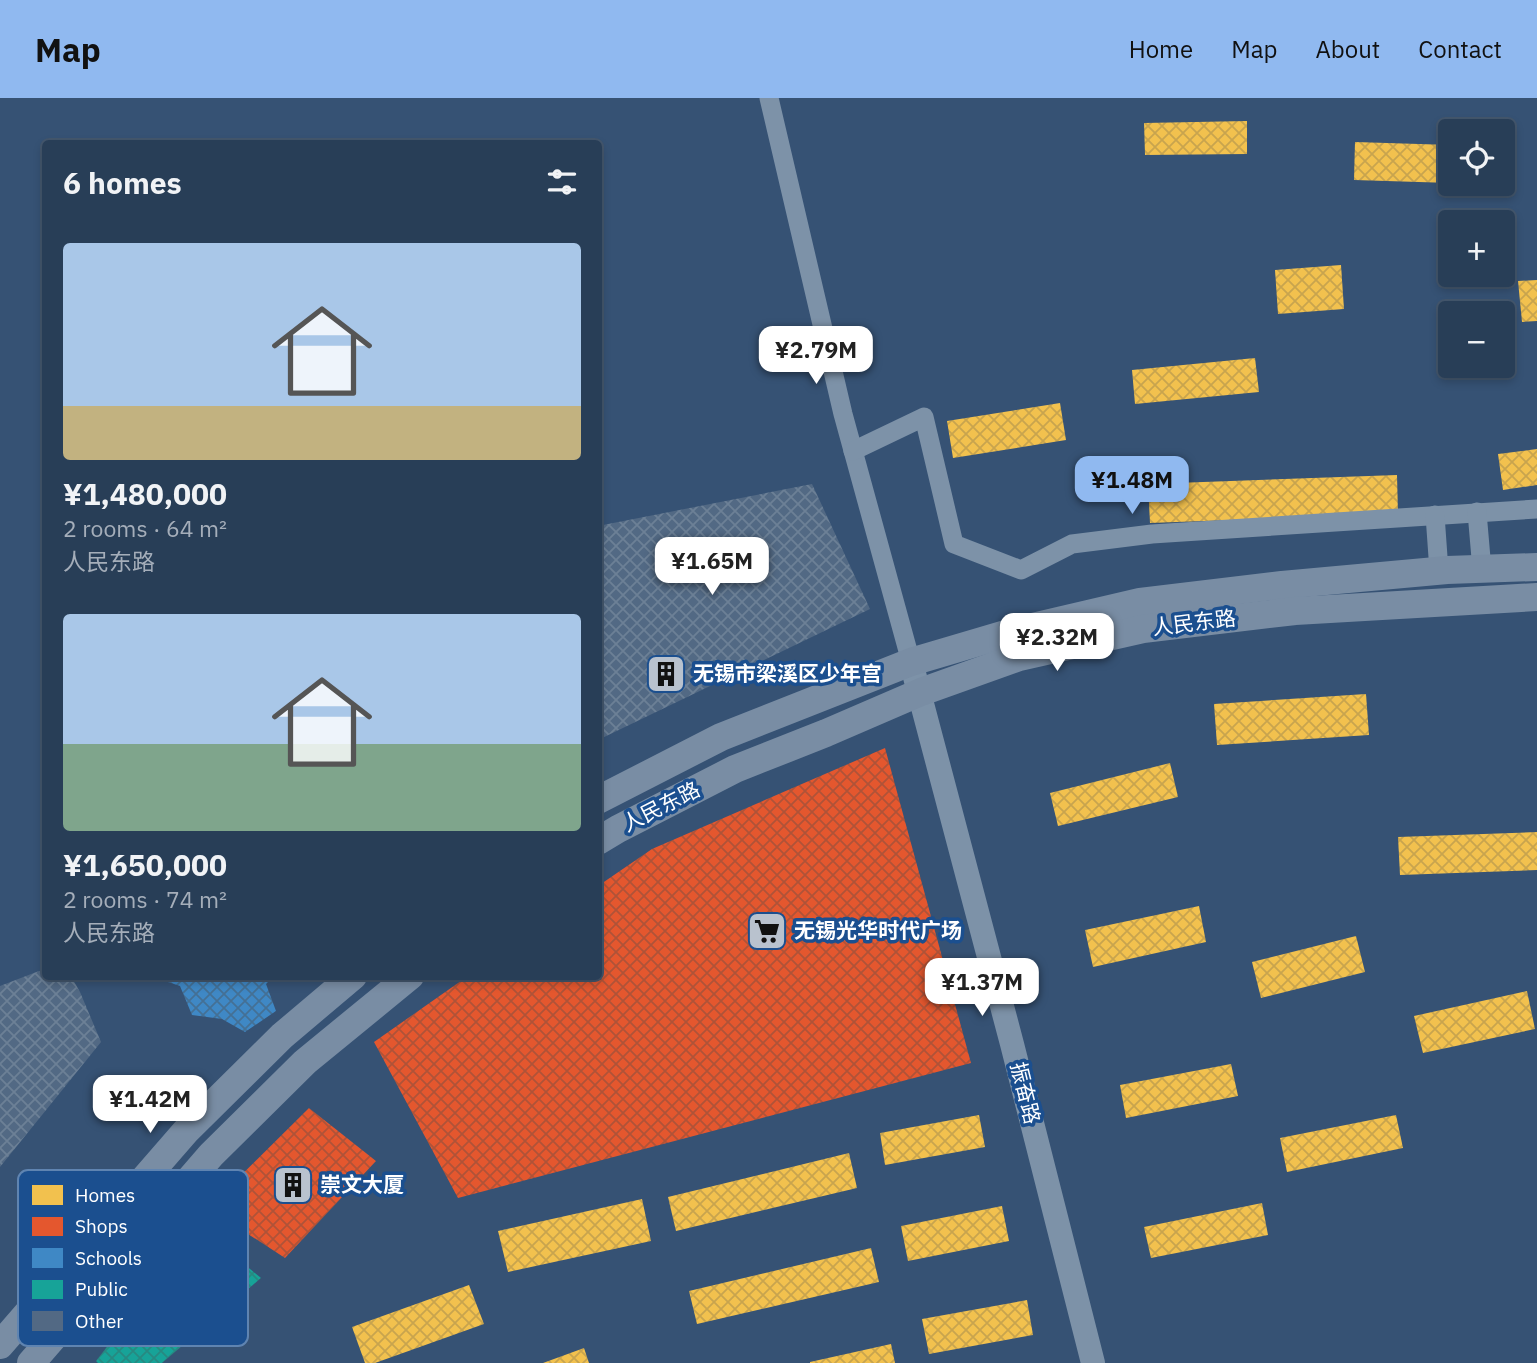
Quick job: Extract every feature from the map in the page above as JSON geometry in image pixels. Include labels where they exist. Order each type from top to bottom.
[{"type":"main road","name":"人民东路","points":[[602,798],[721,737],[911,662],[1016,631],[1140,602],[1282,584],[1439,571],[1537,568]]},
{"type":"main road","name":"人民东路","points":[[602,839],[735,769],[921,692],[1019,657],[1143,629],[1295,611],[1537,597]]},
{"type":"main road","points":[[152,1170],[186,1131],[282,1036],[348,980]]},
{"type":"main road","points":[[198,1170],[305,1062],[405,980]]},
{"type":"main road","points":[[0,1346],[18,1325]]},
{"type":"main road","points":[[31,1363],[46,1346]]},
{"type":"street","points":[[769,98],[853,451],[911,662]]},
{"type":"street","points":[[853,451],[924,417],[954,544],[1021,570],[1072,544],[1152,534],[1537,509]]},
{"type":"street","points":[[1477,512],[1482,570]]},
{"type":"street","points":[[1435,515],[1439,571]]},
{"type":"street","name":"振奋路","points":[[911,662],[921,692],[1093,1363]]},
{"type":"building: Homes","points":[[1247,121],[1247,154],[1145,155],[1144,123]]},
{"type":"building: Homes","points":[[1355,142],[1438,145],[1438,183],[1354,180]]},
{"type":"building: Homes","points":[[1341,265],[1344,309],[1278,314],[1275,270]]},
{"type":"building: Homes","points":[[1537,280],[1537,321],[1522,322],[1518,281]]},
{"type":"building: Homes","points":[[1255,358],[1259,392],[1135,404],[1132,370]]},
{"type":"building: Homes","points":[[1060,403],[1066,440],[953,458],[947,421]]},
{"type":"building: Homes","points":[[1537,449],[1537,485],[1503,490],[1498,454]]},
{"type":"building: Homes","points":[[1397,475],[1398,514],[1150,523],[1148,484]]},
{"type":"building: Homes","points":[[1366,694],[1369,735],[1217,745],[1214,704]]},
{"type":"building: Homes","points":[[1170,763],[1178,797],[1058,826],[1050,793]]},
{"type":"building: Homes","points":[[1537,832],[1537,870],[1400,875],[1398,837]]},
{"type":"building: Homes","points":[[1199,906],[1206,942],[1093,967],[1085,930]]},
{"type":"building: Homes","points":[[1356,936],[1365,972],[1261,998],[1252,962]]},
{"type":"building: Homes","points":[[1527,991],[1535,1029],[1423,1053],[1414,1016]]},
{"type":"building: Homes","points":[[1231,1064],[1238,1096],[1126,1118],[1120,1085]]},
{"type":"building: Homes","points":[[979,1115],[985,1147],[885,1165],[880,1133]]},
{"type":"building: Homes","points":[[1396,1115],[1403,1148],[1287,1172],[1280,1138]]},
{"type":"building: Homes","points":[[849,1153],[857,1188],[676,1231],[668,1197]]},
{"type":"building: Homes","points":[[642,1199],[651,1241],[508,1272],[498,1231]]},
{"type":"building: Homes","points":[[1262,1203],[1268,1235],[1151,1258],[1144,1227]]},
{"type":"building: Homes","points":[[1002,1206],[1009,1241],[908,1261],[901,1226]]},
{"type":"building: Homes","points":[[871,1248],[879,1282],[697,1324],[689,1291]]},
{"type":"building: Homes","points":[[469,1285],[484,1324],[375,1363],[365,1363],[352,1327]]},
{"type":"building: Homes","points":[[1027,1300],[1033,1335],[929,1354],[922,1319]]},
{"type":"building: Homes","points":[[891,1344],[895,1363],[810,1363],[810,1362]]},
{"type":"building: Homes","points":[[584,1348],[589,1363],[543,1363]]},
{"type":"building: Shops","name":"无锡光华时代广场","points":[[885,748],[971,1063],[458,1198],[374,1042],[462,980],[602,980],[602,883],[652,849]]},
{"type":"building: Shops","name":"崇文大厦","points":[[309,1108],[376,1161],[285,1258],[248,1234],[246,1170]]},
{"type":"building: Schools","points":[[162,980],[270,980],[266,984],[276,1011],[245,1032],[222,1019],[192,1015],[180,986]]},
{"type":"building: Public","points":[[248,1267],[261,1278],[248,1289]]},
{"type":"building: Public","points":[[108,1346],[182,1346],[162,1363],[96,1361]]},
{"type":"building: Other","name":"无锡市梁溪区少年宫","points":[[812,484],[870,609],[602,738],[602,525]]},
{"type":"building: Other","points":[[39,971],[42,971],[42,980],[73,980],[101,1042],[0,1167],[0,986]]},
{"type":"place","name":"无锡市梁溪区少年宫","points":[[666,674]]},
{"type":"place","name":"无锡光华时代广场","points":[[767,931]]},
{"type":"place","name":"崇文大厦","points":[[293,1185]]}]
